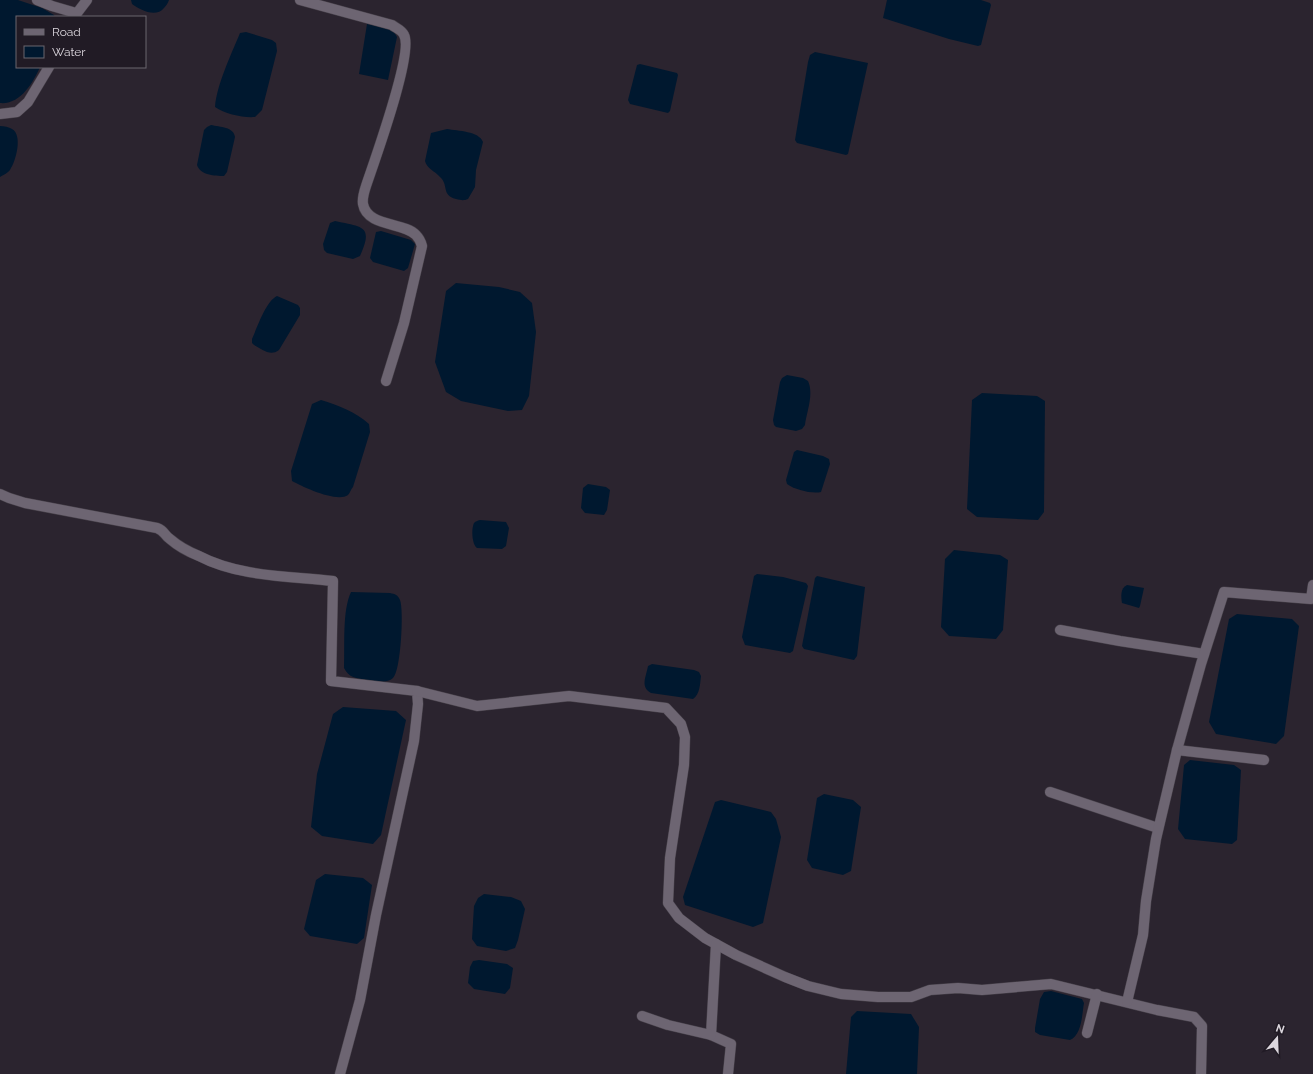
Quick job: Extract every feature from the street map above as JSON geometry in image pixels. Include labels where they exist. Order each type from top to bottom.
[{"type":"street","points":[[37,0],[75,15],[88,0]]},
{"type":"street","points":[[300,0],[392,25],[400,30],[404,35],[406,50],[397,90],[363,199],[363,206],[371,216],[377,220],[411,231],[420,240],[422,246],[404,323],[386,381]]},
{"type":"street","points":[[0,114],[17,112],[28,102],[48,68]]},
{"type":"street","points":[[0,494],[25,502],[157,528],[163,530],[168,538],[175,543],[199,557],[216,564],[236,569],[280,576],[333,581],[331,681],[417,690],[477,706],[569,696],[666,708],[681,724],[685,737],[684,765],[670,858],[668,904],[679,918],[716,944],[736,955],[802,984],[841,994],[878,997],[911,997],[930,990],[958,988],[982,990],[1052,984],[1157,1010],[1194,1017],[1202,1026],[1201,1074]]},
{"type":"street","points":[[1128,1002],[1143,935],[1146,901],[1158,828],[1177,750],[1204,654],[1224,592],[1311,599],[1313,585]]},
{"type":"street","points":[[1060,630],[1204,654]]},
{"type":"street","points":[[340,1074],[360,1000],[376,915],[414,741],[418,704],[417,690]]},
{"type":"street","points":[[1177,750],[1264,760]]},
{"type":"street","points":[[1050,792],[1158,828]]},
{"type":"street","points":[[712,1035],[716,944]]},
{"type":"street","points":[[1087,1033],[1097,994]]},
{"type":"street","points":[[642,1016],[668,1025],[712,1035],[731,1044],[728,1074]]},
{"type":"water","points":[[0,0],[18,0],[42,8],[54,16],[16,16],[16,68],[40,68],[30,86],[20,97],[7,103],[0,103]]},
{"type":"water","points":[[131,0],[169,0],[161,11],[152,13],[135,6],[132,4]]},
{"type":"water","points":[[887,0],[981,0],[990,3],[991,5],[981,45],[978,46],[949,39],[883,18]]},
{"type":"water","points":[[367,24],[387,28],[394,32],[397,37],[388,80],[359,74]]},
{"type":"water","points":[[246,32],[272,40],[276,43],[277,51],[262,110],[255,117],[234,115],[215,107],[221,79],[240,33]]},
{"type":"water","points":[[815,52],[868,63],[848,154],[846,155],[797,143],[795,140],[808,62],[810,55]]},
{"type":"water","points":[[640,64],[677,73],[678,75],[670,111],[668,113],[630,104],[628,100],[637,65]]},
{"type":"water","points":[[211,125],[229,129],[235,137],[227,172],[224,176],[204,173],[197,165],[204,130]]},
{"type":"water","points":[[0,126],[12,129],[15,132],[18,142],[16,155],[12,166],[7,173],[0,177]]},
{"type":"water","points":[[447,129],[473,134],[481,138],[483,142],[476,170],[475,187],[466,200],[456,199],[448,195],[443,180],[427,166],[425,161],[431,133]]},
{"type":"water","points":[[335,221],[363,229],[366,238],[360,256],[353,259],[327,253],[324,250],[323,244],[330,223]]},
{"type":"water","points":[[381,231],[411,240],[415,244],[408,268],[404,271],[373,262],[370,258],[376,232]]},
{"type":"water","points":[[456,283],[499,287],[520,292],[532,303],[536,332],[529,396],[522,410],[508,411],[461,401],[446,392],[435,362],[446,291]]},
{"type":"water","points":[[277,296],[298,305],[300,308],[300,315],[279,350],[269,353],[254,345],[252,343],[252,339],[269,303]]},
{"type":"water","points":[[787,375],[803,378],[808,381],[810,386],[810,403],[805,425],[802,429],[796,431],[776,427],[773,420],[780,382],[782,378]]},
{"type":"water","points":[[982,393],[1037,396],[1045,401],[1044,512],[1038,520],[977,517],[967,509],[972,400]]},
{"type":"water","points":[[321,400],[346,409],[369,424],[370,432],[353,487],[348,495],[343,497],[328,496],[292,481],[291,471],[312,404]]},
{"type":"water","points":[[797,450],[823,456],[829,459],[830,464],[821,492],[804,491],[787,484],[786,480],[794,452]]},
{"type":"water","points":[[588,484],[606,487],[610,490],[607,510],[604,515],[585,513],[581,508],[583,488]]},
{"type":"water","points":[[480,520],[506,522],[509,528],[506,546],[502,549],[477,548],[475,546],[472,537],[472,529],[474,523]]},
{"type":"water","points":[[954,550],[1000,555],[1008,560],[1003,630],[996,639],[949,636],[941,627],[945,559]]},
{"type":"water","points":[[757,574],[783,577],[806,583],[808,586],[793,651],[790,653],[745,645],[742,637],[754,576]]},
{"type":"water","points":[[817,576],[865,587],[857,656],[854,660],[804,649],[802,646],[815,578]]},
{"type":"water","points":[[1127,585],[1144,588],[1139,608],[1122,603],[1122,590]]},
{"type":"water","points":[[351,592],[390,593],[396,595],[400,600],[402,615],[400,653],[396,673],[393,678],[388,681],[381,682],[356,678],[348,674],[344,668],[344,629],[346,609]]},
{"type":"water","points":[[1237,614],[1292,619],[1299,626],[1284,736],[1276,744],[1216,734],[1209,722],[1229,619]]},
{"type":"water","points":[[652,664],[699,672],[701,676],[700,685],[695,697],[693,699],[651,693],[648,691],[645,685],[645,678],[648,666]]},
{"type":"water","points":[[343,707],[396,711],[406,720],[381,835],[373,844],[322,836],[311,827],[317,774],[333,714]]},
{"type":"water","points":[[1190,760],[1234,765],[1241,770],[1237,840],[1232,844],[1185,839],[1178,829],[1184,765]]},
{"type":"water","points":[[824,794],[853,800],[861,807],[851,871],[843,875],[812,868],[807,860],[817,798]]},
{"type":"water","points":[[721,800],[771,812],[776,819],[781,837],[763,923],[753,927],[685,905],[683,897],[715,802]]},
{"type":"water","points":[[325,874],[363,878],[372,885],[364,938],[357,944],[310,936],[304,929],[316,880]]},
{"type":"water","points":[[484,894],[511,897],[521,901],[525,909],[515,948],[506,951],[477,946],[472,939],[474,906],[478,898]]},
{"type":"water","points":[[479,960],[507,964],[513,968],[510,988],[505,994],[474,989],[468,983],[470,967],[473,961]]},
{"type":"water","points":[[1051,991],[1082,999],[1084,1003],[1079,1029],[1077,1034],[1070,1040],[1040,1035],[1035,1032],[1040,999],[1044,992]]},
{"type":"water","points":[[857,1011],[911,1014],[919,1027],[917,1074],[846,1074],[851,1017]]}]
